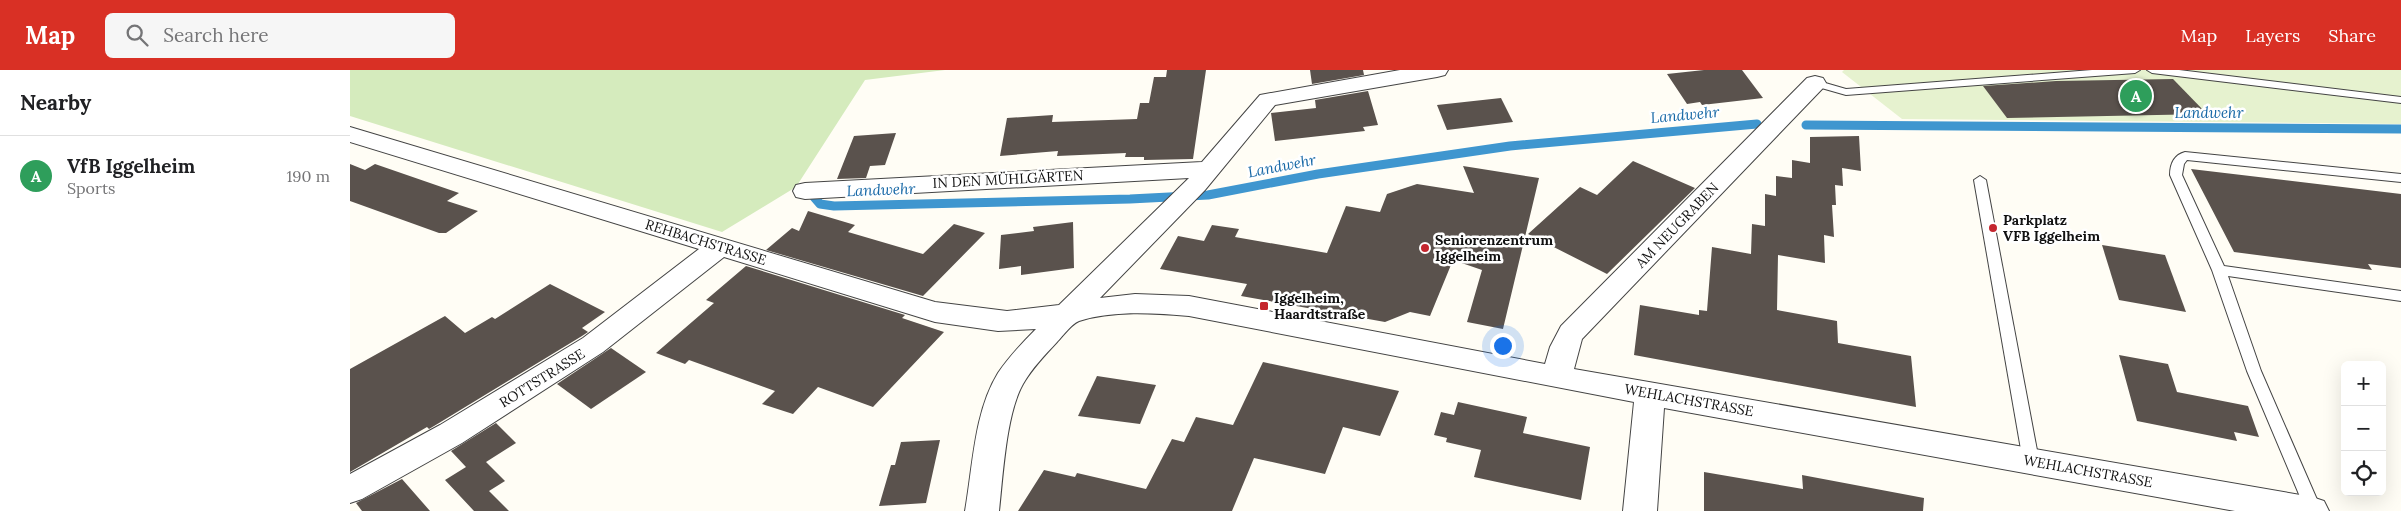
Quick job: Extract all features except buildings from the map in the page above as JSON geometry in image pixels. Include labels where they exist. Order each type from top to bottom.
[{"type":"street","points":[[982,511],[994,430],[1001,400],[1009,381],[1025,358],[1066,314],[1196,185],[1268,100],[1437,70]]},
{"type":"street","name":"AM NEUGRABEN","points":[[1558,377],[1564,347],[1571,333],[1815,83]]},
{"type":"street","name":"REHBACHSTRASSE","points":[[350,134],[935,312],[978,319],[1008,321],[1066,314]]},
{"type":"street","name":"IN DEN MÜHLGÄRTEN","points":[[805,192],[1196,185]]},
{"type":"street","name":"ROTTSTRASSE","points":[[350,490],[451,434],[577,355],[642,309],[721,246]]},
{"type":"street","name":"WEHLACHSTRASSE","points":[[1066,314],[1117,305],[1150,303],[1189,306],[1650,394],[2313,511]]},
{"type":"street","points":[[1640,511],[1650,394]]},
{"type":"lane","points":[[1815,83],[1846,92],[2135,70]]},
{"type":"lane","points":[[2152,70],[2401,100]]},
{"type":"lane","points":[[2313,511],[2254,371],[2219,270],[2176,175],[2178,161],[2185,156],[2401,178]]},
{"type":"lane","points":[[1980,180],[2031,461]]},
{"type":"lane","points":[[2219,270],[2401,296]]},
{"type":"green space","points":[[350,70],[945,70],[865,80],[796,187],[722,232],[350,116]]},
{"type":"green space","points":[[1844,70],[2401,70],[2401,124],[1902,119],[1842,72]]},
{"type":"waterway","name":"Landwehr","points":[[814,197],[820,204],[834,206],[1130,199],[1208,195],[1318,174],[1510,146],[1757,124]]},
{"type":"waterway","name":"Landwehr","points":[[1806,125],[2401,129]]},
{"type":"place","name":"VfB Iggelheim","points":[[2136,96]]},
{"type":"place","name":"Parkplatz VFB Iggelheim","points":[[1993,228]]},
{"type":"place","name":"Seniorenzentrum Iggelheim","points":[[1425,248]]},
{"type":"place","name":"Iggelheim, Haardtstraße","points":[[1264,306]]}]
